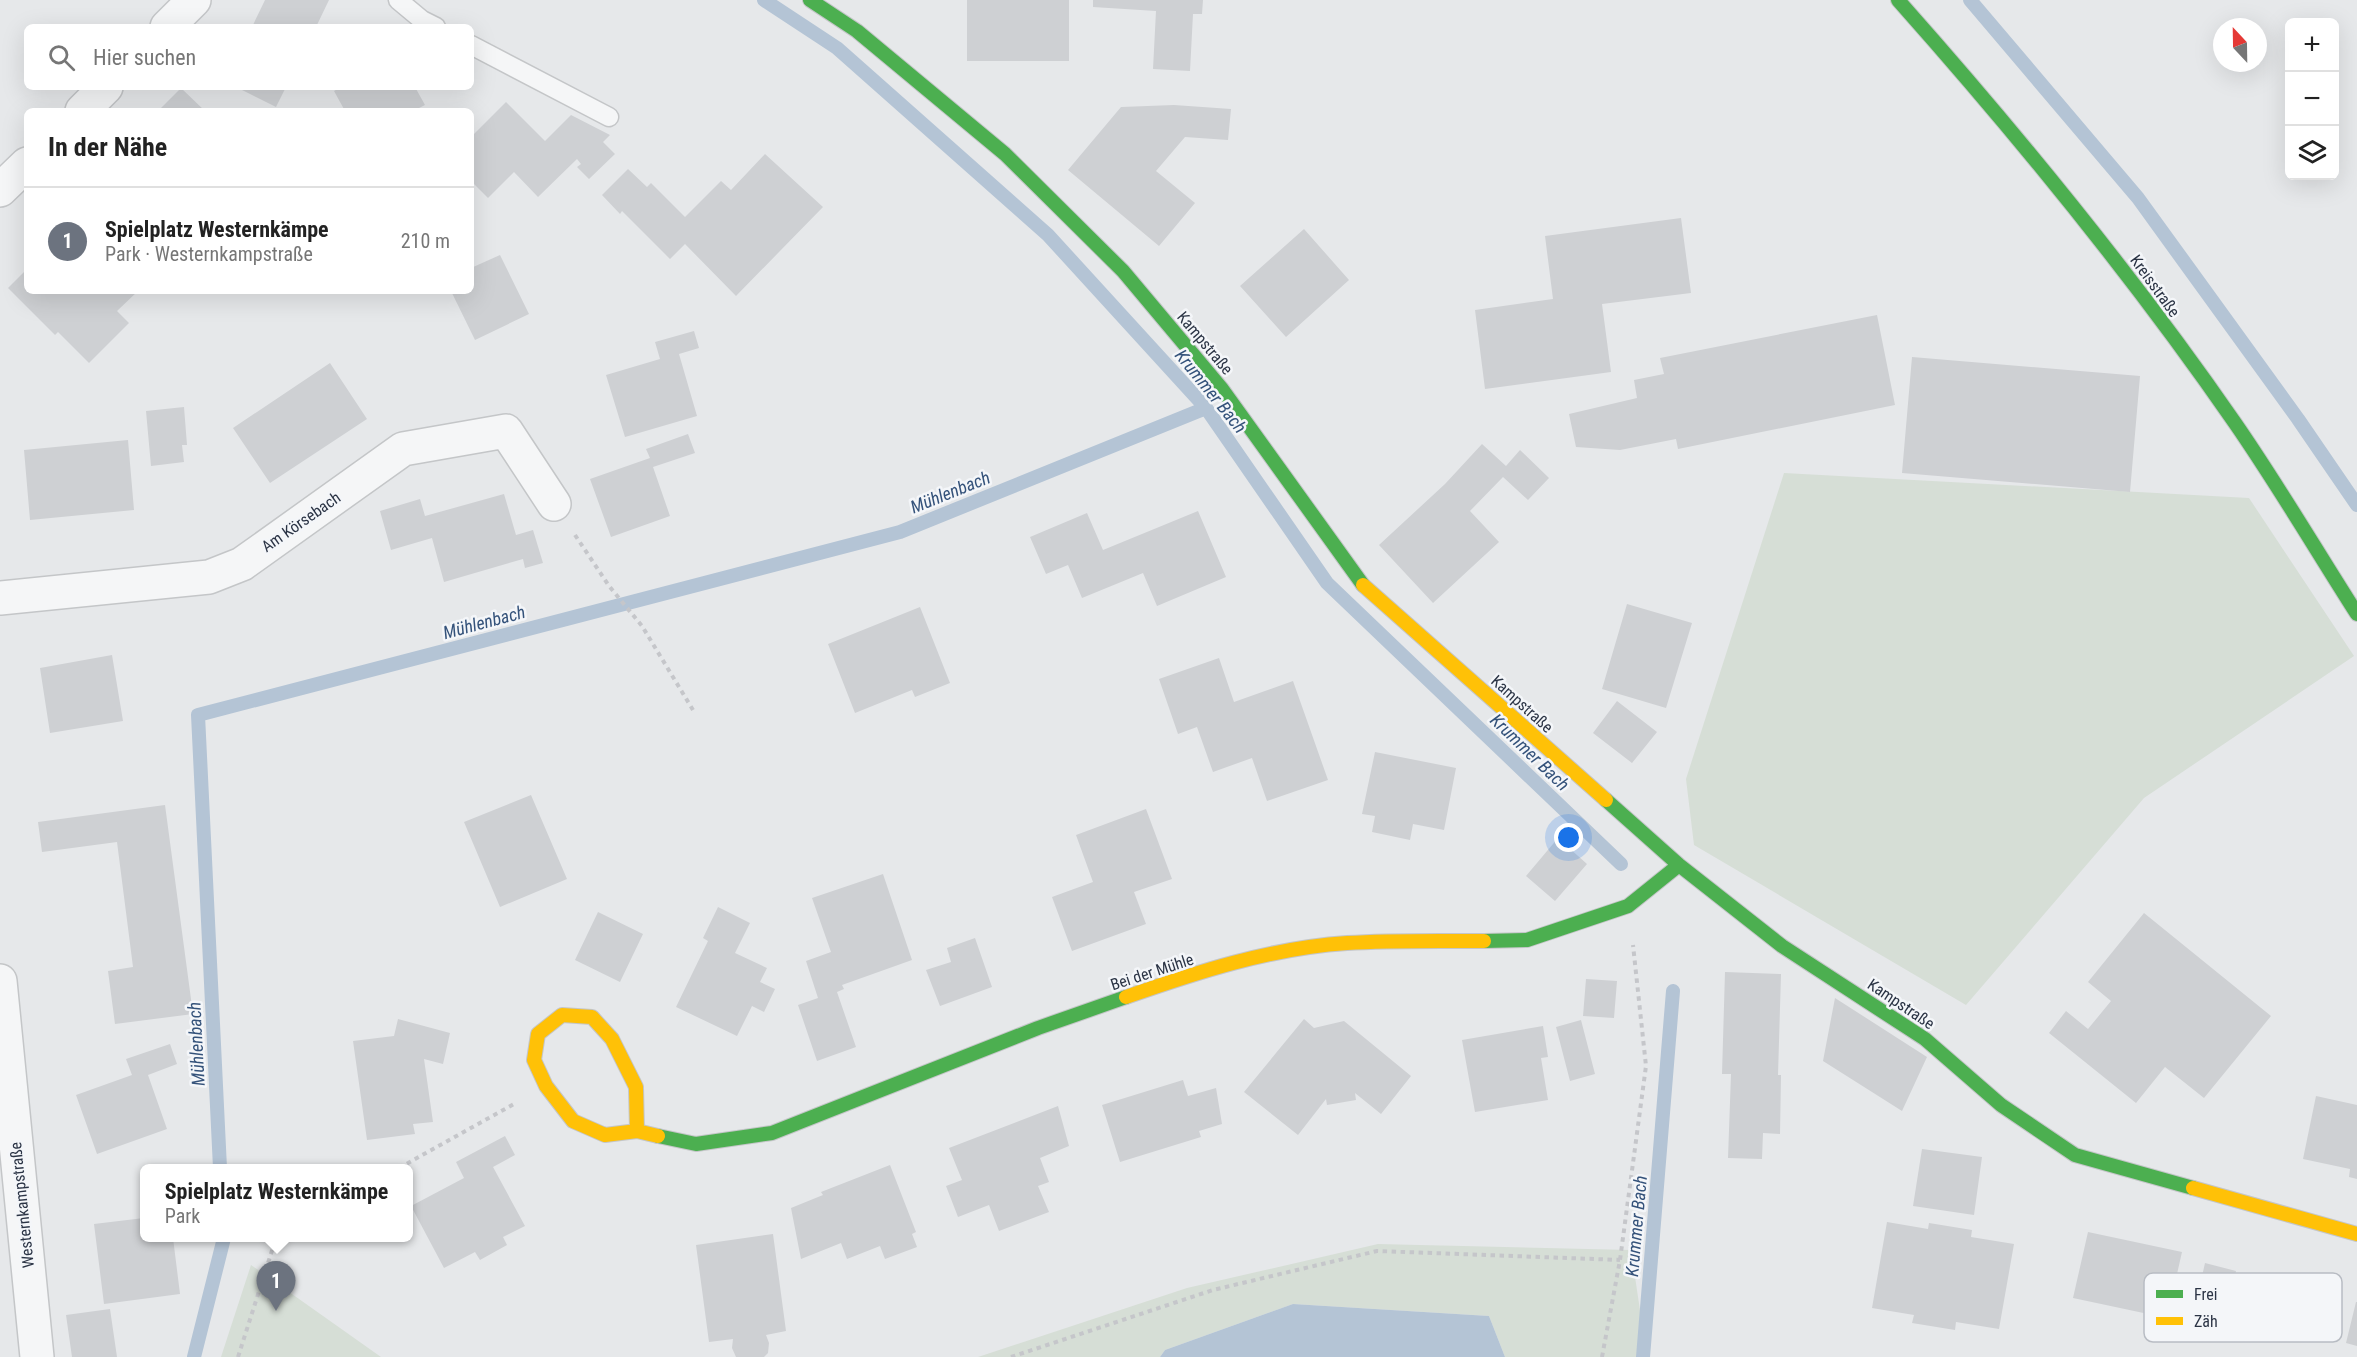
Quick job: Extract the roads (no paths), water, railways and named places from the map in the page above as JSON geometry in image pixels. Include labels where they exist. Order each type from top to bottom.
[{"type":"street","points":[[170,24],[194,0]]},
{"type":"street","name":"Kampstraße","points":[[810,0],[857,31],[1005,154],[1122,271],[1222,389],[1359,581],[1679,865],[1782,946],[1924,1039],[2001,1105],[2075,1155],[2357,1234]]},
{"type":"street","name":"Kreisstraße","points":[[1898,0],[1982,94],[2091,226],[2235,423],[2357,614]]},
{"type":"street","points":[[85,108],[103,90]]},
{"type":"street","points":[[0,190],[24,167]]},
{"type":"street","name":"Am Körsebach","points":[[0,598],[209,577],[242,564],[403,449],[506,431],[554,504]]},
{"type":"street","name":"Bei der Mühle","points":[[638,1131],[636,1088],[612,1039],[592,1017],[562,1015],[538,1034],[534,1060],[546,1086],[573,1121],[605,1135],[638,1131],[696,1144],[772,1133],[1038,1028],[1178,979],[1269,954],[1346,943],[1527,940],[1628,906],[1679,865]]},
{"type":"street","name":"Westernkampstraße","points":[[0,981],[37,1357]]},
{"type":"lane","points":[[398,0],[430,24]]},
{"type":"lane","points":[[474,47],[609,117]]},
{"type":"water","points":[[1293,1304],[1489,1316],[1505,1357],[1160,1357],[1165,1350]]},
{"type":"waterway","name":"Krummer Bach","points":[[764,0],[837,48],[1048,235],[1206,408],[1327,583],[1621,864]]},
{"type":"waterway","points":[[1970,0],[2138,198],[2298,419],[2357,505]]},
{"type":"waterway","name":"Mühlenbach","points":[[220,1164],[198,715],[900,532],[1206,408]]},
{"type":"waterway","name":"Krummer Bach","points":[[1643,1357],[1673,991]]},
{"type":"waterway","name":"Mühlenbach","points":[[194,1357],[223,1242]]},
{"type":"place","name":"Spielplatz Westernkämpe","points":[[276,1311]]}]
